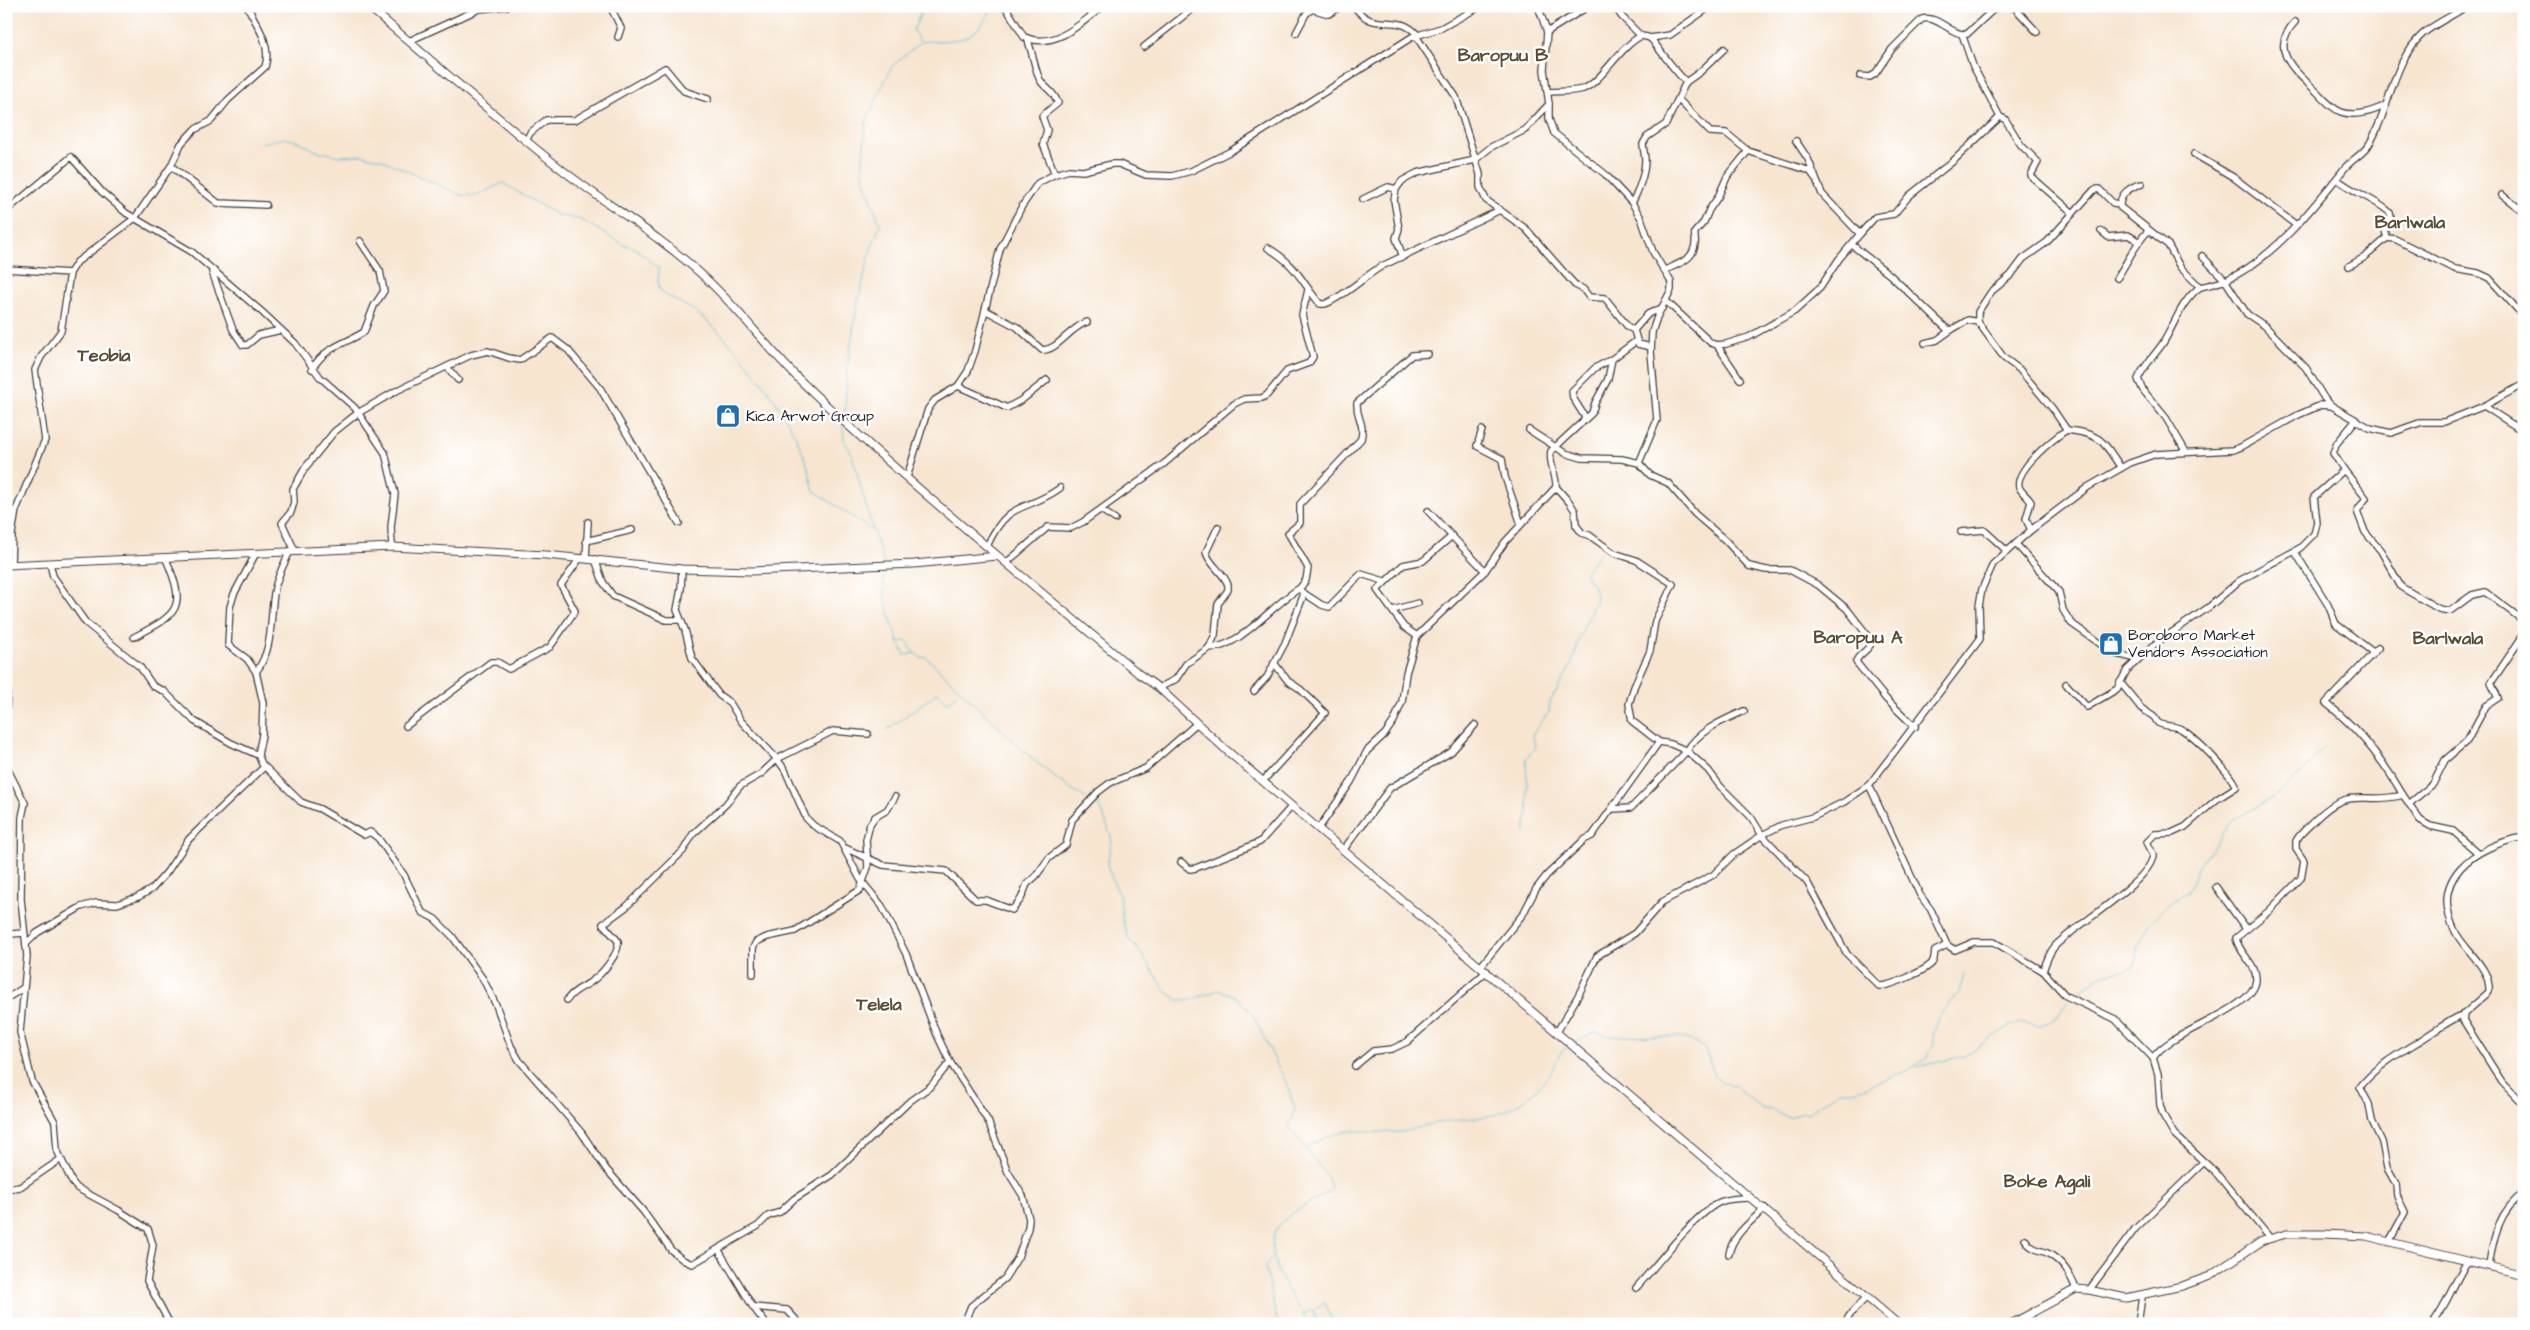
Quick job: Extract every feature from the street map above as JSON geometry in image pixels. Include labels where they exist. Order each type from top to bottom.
[{"type":"street","points":[[247,6],[266,44],[267,60],[265,67],[228,100],[211,121],[194,130],[181,144],[172,166],[135,218],[78,262],[70,273],[61,330],[41,357],[35,370],[45,440],[16,510],[9,565],[392,548],[460,549],[595,559],[682,569],[750,571],[851,568],[997,556]]},
{"type":"street","points":[[368,6],[526,141],[589,190],[652,234],[701,274],[723,295],[802,382],[997,556],[1158,688],[1196,724],[1765,1208],[1898,1324]]},
{"type":"street","points":[[408,41],[479,9],[509,6]]},
{"type":"street","points":[[610,6],[621,28],[618,37]]},
{"type":"street","points":[[1005,6],[1012,14],[1019,31],[1028,38],[1046,41],[1063,36],[1103,6]]},
{"type":"street","points":[[1296,33],[1306,14],[1312,9],[1329,14],[1341,6]]},
{"type":"street","points":[[1354,6],[1360,15],[1369,22],[1401,23],[1412,28],[1456,97],[1480,174],[1482,194],[1526,229],[1575,285],[1583,289],[1590,297],[1605,298],[1628,328],[1634,330]]},
{"type":"street","points":[[907,477],[928,408],[935,400],[958,386],[968,371],[985,310],[995,262],[1007,233],[1034,186],[1055,174],[1112,164],[1119,164],[1146,175],[1172,176],[1190,171],[1231,151],[1397,46],[1417,36],[1441,28],[1481,6]]},
{"type":"street","points":[[1538,6],[1547,32],[1544,70],[1548,92],[1549,119],[1554,133],[1605,174],[1632,203],[1641,218],[1653,252],[1666,270],[1671,282],[1671,290],[1652,332],[1654,398],[1658,420],[1639,463]]},
{"type":"street","points":[[1614,6],[1641,36],[1650,38],[1670,35],[1711,6]]},
{"type":"street","points":[[1860,76],[1870,77],[1876,74],[1892,49],[1922,19],[1933,19],[1962,34],[1970,32],[1996,6]]},
{"type":"street","points":[[2013,6],[2037,32]]},
{"type":"street","points":[[2186,452],[2166,418],[2143,390],[2138,379],[2141,371],[2164,341],[2178,313],[2190,296],[2200,287],[2225,280],[2262,258],[2314,208],[2337,179],[2370,144],[2399,68],[2410,48],[2426,32],[2467,6]]},
{"type":"street","points":[[1144,47],[1195,7]]},
{"type":"street","points":[[1547,32],[1584,9]]},
{"type":"street","points":[[2295,22],[2287,33],[2285,58],[2293,69],[2333,107],[2342,112],[2359,114],[2386,106]]},
{"type":"street","points":[[1962,34],[1973,66],[2000,117],[2005,119],[2015,137],[2038,162],[2031,175],[2032,177],[2073,213]]},
{"type":"street","points":[[1548,92],[1581,90],[1588,86],[1623,49],[1641,36]]},
{"type":"street","points":[[1028,38],[1039,77],[1044,85],[1054,93],[1058,103],[1042,116],[1047,130],[1043,144],[1055,174]]},
{"type":"street","points":[[1650,38],[1662,56],[1686,82]]},
{"type":"street","points":[[1632,203],[1637,194],[1643,172],[1645,160],[1643,144],[1647,137],[1666,124],[1686,82],[1700,72],[1724,49]]},
{"type":"street","points":[[526,141],[530,133],[546,120],[575,120],[665,68],[684,91],[708,99]]},
{"type":"street","points":[[1678,99],[1710,132],[1726,133],[1748,151],[1804,168],[1816,179]]},
{"type":"street","points":[[1404,257],[1396,238],[1399,229],[1394,200],[1396,189],[1402,181],[1418,173],[1475,160],[1491,147],[1525,130],[1549,104]]},
{"type":"street","points":[[1717,345],[1749,338],[1795,311],[1820,288],[1839,259],[1876,218],[1894,214],[1909,196],[1952,162],[2000,117]]},
{"type":"street","points":[[1796,141],[1808,159],[1822,194],[1860,234]]},
{"type":"street","points":[[1666,270],[1683,264],[1690,258],[1695,244],[1695,232],[1704,222],[1709,210],[1721,193],[1727,177],[1748,151]]},
{"type":"street","points":[[2194,154],[2233,177],[2296,225]]},
{"type":"street","points":[[6,211],[71,157],[102,192],[135,218],[171,242],[192,252],[281,330],[297,346],[312,369],[358,412],[385,453],[394,494],[391,527],[392,548]]},
{"type":"street","points":[[172,166],[218,203],[266,205]]},
{"type":"street","points":[[2337,179],[2348,189],[2388,210],[2391,218],[2384,226],[2387,238]]},
{"type":"street","points":[[2118,204],[2128,189],[2142,184]]},
{"type":"street","points":[[1363,199],[1388,187],[1396,189]]},
{"type":"street","points":[[2122,468],[2108,447],[2098,437],[2068,430],[2019,369],[2004,358],[1978,322],[1978,312],[1991,292],[2015,271],[2023,259],[2048,242],[2094,190],[2099,189],[2148,231],[2168,245],[2180,267],[2200,287]]},
{"type":"street","points":[[2502,195],[2524,212]]},
{"type":"street","points":[[1268,248],[1296,269],[1308,290],[1320,304],[1325,304],[1358,285],[1370,273],[1500,210]]},
{"type":"street","points":[[2101,231],[2108,237],[2128,235],[2138,241]]},
{"type":"street","points":[[2117,278],[2134,253],[2138,241],[2148,231]]},
{"type":"street","points":[[2349,266],[2365,258],[2387,238]]},
{"type":"street","points":[[2387,238],[2402,241],[2455,269],[2483,275],[2493,282],[2516,310],[2524,314]]},
{"type":"street","points":[[312,369],[322,353],[364,332],[374,306],[384,291],[380,271],[360,241]]},
{"type":"street","points":[[1852,245],[1890,275],[1940,325],[1951,330]]},
{"type":"street","points":[[2202,256],[2225,280],[2242,309],[2289,348],[2306,368],[2324,398],[2332,406],[2370,428],[2391,433],[2422,422],[2444,422],[2484,406],[2524,384]]},
{"type":"street","points":[[6,268],[70,273]]},
{"type":"street","points":[[212,270],[233,330],[243,345],[247,345],[259,334],[281,330]]},
{"type":"street","points":[[1006,563],[1048,527],[1074,527],[1102,510],[1165,463],[1234,404],[1244,399],[1262,398],[1268,395],[1287,371],[1309,363],[1312,357],[1302,315],[1308,290]]},
{"type":"street","points":[[1666,300],[1705,338],[1717,345],[1740,379]]},
{"type":"street","points":[[1634,330],[1648,314],[1662,308]]},
{"type":"street","points":[[985,310],[1017,326],[1042,350],[1054,346],[1070,330],[1087,322]]},
{"type":"street","points":[[1925,343],[1937,340],[1968,320],[1978,322]]},
{"type":"street","points":[[1634,330],[1636,341],[1642,346],[1651,347]]},
{"type":"street","points":[[292,551],[282,523],[293,508],[295,484],[305,468],[334,432],[358,412],[396,391],[484,351],[520,360],[552,338],[568,350],[600,388],[679,522]]},
{"type":"street","points":[[1584,421],[1585,417],[1571,395],[1572,392],[1595,368],[1612,359],[1636,341]]},
{"type":"street","points":[[1209,648],[1219,647],[1241,634],[1300,588],[1306,580],[1308,568],[1288,533],[1300,523],[1300,504],[1361,439],[1364,429],[1358,414],[1357,404],[1412,355],[1428,354]]},
{"type":"street","points":[[1319,828],[1351,782],[1367,751],[1385,734],[1394,721],[1402,702],[1406,673],[1417,636],[1486,571],[1505,542],[1556,487],[1557,476],[1550,459],[1555,447],[1592,413],[1595,403],[1608,379],[1612,359]]},
{"type":"street","points":[[447,367],[458,380]]},
{"type":"street","points":[[958,386],[1006,408],[1023,399],[1047,380]]},
{"type":"street","points":[[1557,1032],[1579,994],[1597,956],[1635,933],[1662,902],[1713,875],[1734,854],[1762,835],[1782,825],[1813,817],[1828,810],[1869,785],[1915,727],[1980,639],[1979,606],[1982,588],[1988,571],[2031,530],[2079,494],[2122,468],[2156,454],[2233,450],[2317,406],[2332,406]]},
{"type":"street","points":[[2484,406],[2524,432]]},
{"type":"street","points":[[2356,420],[2337,443],[2333,453],[2366,498],[2357,511],[2362,526],[2381,551],[2404,591],[2439,609],[2450,610],[2472,595],[2485,592],[2524,621]]},
{"type":"street","points":[[1482,430],[1476,446],[1502,459],[1505,478],[1521,524]]},
{"type":"street","points":[[1529,430],[1565,453],[1582,458],[1622,459],[1639,463],[1650,475],[1668,483],[1695,514],[1749,566],[1766,570],[1790,570],[1828,591],[1847,609],[1872,641],[1871,645],[1857,658],[1856,662],[1886,699],[1915,727]]},
{"type":"street","points":[[2031,530],[2026,519],[2031,502],[2020,490],[2019,479],[2032,460],[2068,430]]},
{"type":"street","points":[[2066,684],[2086,708],[2114,691],[2137,660],[2239,581],[2295,552],[2314,534],[2317,524],[2314,497],[2344,470]]},
{"type":"street","points":[[1556,487],[1570,503],[1575,512],[1576,524],[1582,533],[1589,535],[1614,553],[1636,560],[1673,584],[1654,621],[1650,651],[1629,704],[1632,721],[1660,742],[1671,744],[1687,752],[1708,770],[1720,786],[1751,817],[1762,835],[1807,882],[1847,954],[1879,986],[1891,985],[1929,965],[1934,959],[1935,951],[1947,945]]},
{"type":"street","points":[[987,546],[996,528],[1007,515],[1018,507],[1060,488]]},
{"type":"street","points":[[1102,510],[1114,519]]},
{"type":"street","points":[[1428,511],[1486,571]]},
{"type":"street","points":[[406,726],[491,662],[497,662],[509,669],[550,647],[574,612],[574,606],[561,583],[583,558],[588,522]]},
{"type":"street","points":[[1158,688],[1176,679],[1186,664],[1209,648],[1216,635],[1218,604],[1228,590],[1224,576],[1206,554],[1206,549],[1218,527]]},
{"type":"street","points":[[586,541],[632,530]]},
{"type":"street","points":[[1960,532],[1984,530],[2007,551]]},
{"type":"street","points":[[1417,636],[1404,627],[1393,610],[1376,592],[1384,581],[1403,564],[1423,561],[1452,536]]},
{"type":"street","points":[[2016,544],[2058,592],[2063,610],[2071,623],[2112,653],[2137,660]]},
{"type":"street","points":[[256,672],[268,652],[275,589],[279,573],[292,551]]},
{"type":"street","points":[[2295,552],[2328,605],[2336,624],[2376,650],[2326,703],[2364,738],[2393,777],[2415,815],[2425,824],[2452,832],[2478,853]]},
{"type":"street","points":[[255,555],[234,594],[230,607],[228,644],[247,659],[256,672],[263,703],[262,735],[258,755],[264,768],[305,805],[320,809],[364,835],[370,832],[378,838],[404,875],[418,907],[422,912],[439,922],[452,936],[483,978],[496,1005],[511,1046],[519,1060],[581,1132],[606,1170],[643,1212],[675,1254],[692,1264],[758,1226],[768,1216],[780,1212],[794,1199],[832,1176],[880,1128],[931,1086],[950,1062]]},
{"type":"street","points":[[134,637],[163,621],[176,610],[178,600],[174,577],[166,559]]},
{"type":"street","points":[[595,559],[603,582],[613,596],[666,620],[680,620]]},
{"type":"street","points":[[50,564],[53,576],[86,623],[140,667],[152,686],[164,691],[194,720],[231,743],[258,755]]},
{"type":"street","points":[[682,569],[682,590],[677,608],[692,658],[719,694],[730,703],[741,721],[785,770],[806,818],[819,829],[838,838],[863,882],[882,906],[898,937],[932,1025],[950,1062],[988,1121],[1008,1172],[1023,1196],[1029,1219],[1023,1245],[1010,1272],[971,1306],[967,1316],[968,1324]]},
{"type":"street","points":[[1300,588],[1304,594],[1329,607],[1361,574],[1384,581]]},
{"type":"street","points":[[1254,691],[1263,682],[1289,634],[1304,594]]},
{"type":"street","points":[[1393,610],[1418,602]]},
{"type":"street","points":[[2409,804],[2433,784],[2445,760],[2467,741],[2486,706],[2498,698],[2491,683],[2524,634]]},
{"type":"street","points":[[1263,781],[1325,713],[1300,689],[1288,681],[1274,663]]},
{"type":"street","points":[[6,666],[8,685],[6,711]]},
{"type":"street","points":[[2044,971],[2056,946],[2092,915],[2121,894],[2150,866],[2153,854],[2147,842],[2149,837],[2158,833],[2165,834],[2179,830],[2217,799],[2236,788],[2208,753],[2179,728],[2158,723],[2154,717],[2141,708],[2120,682]]},
{"type":"street","points":[[1612,809],[1631,808],[1687,752],[1690,745],[1712,727],[1744,710]]},
{"type":"street","points":[[845,848],[868,856],[884,865],[946,871],[976,900],[986,900],[1012,910],[1021,899],[1027,884],[1041,870],[1049,858],[1066,845],[1072,820],[1098,792],[1110,783],[1146,768],[1196,724]]},
{"type":"street","points":[[1344,849],[1390,788],[1451,752],[1475,725]]},
{"type":"street","points":[[567,1000],[577,989],[596,978],[616,950],[618,941],[604,924],[626,907],[683,851],[697,829],[726,804],[740,786],[761,774],[777,759],[833,731],[868,734]]},
{"type":"street","points":[[1354,1066],[1373,1051],[1392,1049],[1407,1042],[1484,968],[1523,914],[1536,888],[1584,840],[1592,836],[1660,742]]},
{"type":"street","points":[[6,766],[25,803],[22,818],[21,899],[26,944],[26,973],[20,1032],[32,1081],[55,1122],[57,1150],[72,1182],[77,1188],[148,1229],[153,1245],[147,1281],[170,1324]]},
{"type":"street","points":[[26,944],[37,932],[80,907],[96,903],[126,901],[152,889],[167,872],[189,839],[264,768]]},
{"type":"street","points":[[1869,785],[1922,900],[1931,910],[1947,945],[1955,950],[1974,942],[1994,942],[2044,971],[2066,996],[2115,1019],[2153,1058],[2158,1074],[2158,1098],[2163,1115],[2180,1142],[2204,1162],[2253,1215],[2270,1238]]},
{"type":"street","points":[[2153,1058],[2162,1048],[2248,997],[2256,981],[2255,974],[2246,955],[2237,944],[2236,938],[2269,910],[2301,878],[2304,861],[2296,849],[2296,841],[2324,811],[2347,798],[2385,799],[2403,795]]},
{"type":"street","points":[[752,974],[753,948],[756,942],[767,937],[792,932],[810,923],[834,905],[858,892],[868,867],[866,840],[870,824],[875,817],[887,810],[895,797]]},
{"type":"street","points":[[1181,862],[1190,869],[1196,868],[1260,842],[1292,806]]},
{"type":"street","points":[[2389,1242],[2404,1215],[2404,1209],[2397,1196],[2396,1184],[2387,1168],[2382,1142],[2372,1121],[2369,1104],[2360,1087],[2373,1072],[2400,1052],[2438,1026],[2464,1014],[2489,992],[2489,986],[2477,959],[2456,933],[2448,912],[2448,897],[2452,877],[2466,861],[2478,853],[2524,837]]},
{"type":"street","points":[[2216,887],[2246,929]]},
{"type":"street","points":[[6,937],[11,934],[24,933]]},
{"type":"street","points":[[6,999],[23,988]]},
{"type":"street","points":[[2464,1014],[2463,1020],[2469,1032],[2502,1082],[2520,1101],[2524,1101]]},
{"type":"street","points":[[6,1189],[20,1187],[61,1159]]},
{"type":"street","points":[[2089,1290],[2135,1229],[2204,1162]]},
{"type":"street","points":[[2489,1266],[2495,1231],[2513,1201],[2524,1192]]},
{"type":"street","points":[[1636,1288],[1696,1220],[1713,1206],[1721,1201],[1753,1198]]},
{"type":"street","points":[[1729,1254],[1731,1244],[1738,1234],[1765,1208]]},
{"type":"street","points":[[2011,1324],[2076,1289],[2089,1290],[2119,1298],[2142,1296],[2210,1276],[2250,1247],[2270,1238],[2286,1234],[2366,1236],[2524,1275]]},
{"type":"street","points":[[2025,1239],[2029,1246],[2059,1261],[2073,1281],[2076,1289]]},
{"type":"street","points":[[718,1248],[752,1307],[766,1324]]},
{"type":"street","points":[[2432,1324],[2442,1312],[2448,1294],[2467,1262]]},
{"type":"street","points":[[2138,1324],[2142,1296]]},
{"type":"street","points":[[1844,1324],[1852,1312],[1866,1298]]},
{"type":"street","points":[[752,1307],[787,1310],[800,1324]]},
{"type":"waterway","points":[[845,417],[847,369],[857,306],[871,249],[880,225],[862,172],[866,121],[892,66],[921,42],[913,31],[924,6]]},
{"type":"waterway","points":[[922,42],[965,38],[979,28],[993,6]]},
{"type":"waterway","points":[[262,143],[285,138],[300,142],[316,151],[339,156],[361,155],[381,159],[461,195],[475,196],[503,183],[557,215],[582,220],[622,244],[635,248],[659,268],[658,281],[660,290],[708,322],[724,337],[758,376],[788,422],[800,446],[813,490],[873,531],[884,563]]},
{"type":"waterway","points":[[843,424],[844,441],[851,452],[873,530]]},
{"type":"waterway","points":[[1525,832],[1528,812],[1526,759],[1536,747],[1532,735],[1549,712],[1550,702],[1572,664],[1579,639],[1597,597],[1593,585],[1584,573],[1600,553]]},
{"type":"waterway","points":[[885,569],[883,577],[889,612],[905,655],[915,653],[921,658],[926,657],[1028,755],[1058,780],[1087,799]]},
{"type":"waterway","points":[[898,642],[907,641],[914,653]]},
{"type":"waterway","points":[[888,729],[938,692],[947,703],[958,694]]},
{"type":"waterway","points":[[2072,996],[2104,974],[2128,969],[2136,964],[2138,947],[2150,923],[2167,906],[2188,891],[2198,867],[2232,821],[2274,797],[2303,772],[2324,748]]},
{"type":"waterway","points":[[1093,801],[1098,804],[1102,811],[1112,840],[1107,865],[1120,898],[1123,922],[1129,940],[1138,949],[1166,991],[1177,1000],[1190,1000],[1219,990],[1235,996],[1253,1015],[1287,1085],[1295,1109],[1289,1127],[1327,1176],[1332,1190],[1289,1217],[1278,1227],[1273,1238],[1272,1249],[1279,1274],[1306,1318],[1305,1324]]},
{"type":"waterway","points":[[1573,1044],[1595,1032],[1610,1036],[1678,1037],[1696,1042],[1705,1049],[1715,1076],[1722,1082],[1734,1086],[1763,1109],[1773,1110],[1789,1118],[1804,1112],[1808,1113],[1839,1091],[1855,1091],[1869,1086],[1908,1070],[1926,1059],[1934,1043],[1933,1033],[1938,1017],[1959,992],[1964,975]]},
{"type":"waterway","points":[[1917,1067],[1964,1056],[2010,1026],[2021,1023],[2039,1025],[2050,1022],[2058,1016],[2068,1001]]},
{"type":"waterway","points":[[1307,1148],[1333,1135],[1344,1132],[1399,1132],[1505,1111],[1520,1102],[1546,1079],[1559,1055],[1567,1047]]},
{"type":"waterway","points":[[1272,1258],[1265,1266],[1278,1324]]},
{"type":"waterway","points":[[1304,1314],[1325,1303],[1334,1324]]},
{"type":"waterway","points":[[1313,1310],[1318,1324]]},
{"type":"place","name":"Kica Arwot Group","points":[[728,416]]},
{"type":"place","name":"Boroboro Market Vendors Association","points":[[2111,644]]},
{"type":"district","name":"Baropuu B","points":[[1503,55]]},
{"type":"district","name":"Barlwala","points":[[2410,222]]},
{"type":"district","name":"Teobia","points":[[104,355]]},
{"type":"district","name":"Baropuu A","points":[[1858,637]]},
{"type":"district","name":"Barlwala","points":[[2448,638]]},
{"type":"district","name":"Telela","points":[[879,1004]]},
{"type":"district","name":"Boke Agali","points":[[2047,1181]]}]
